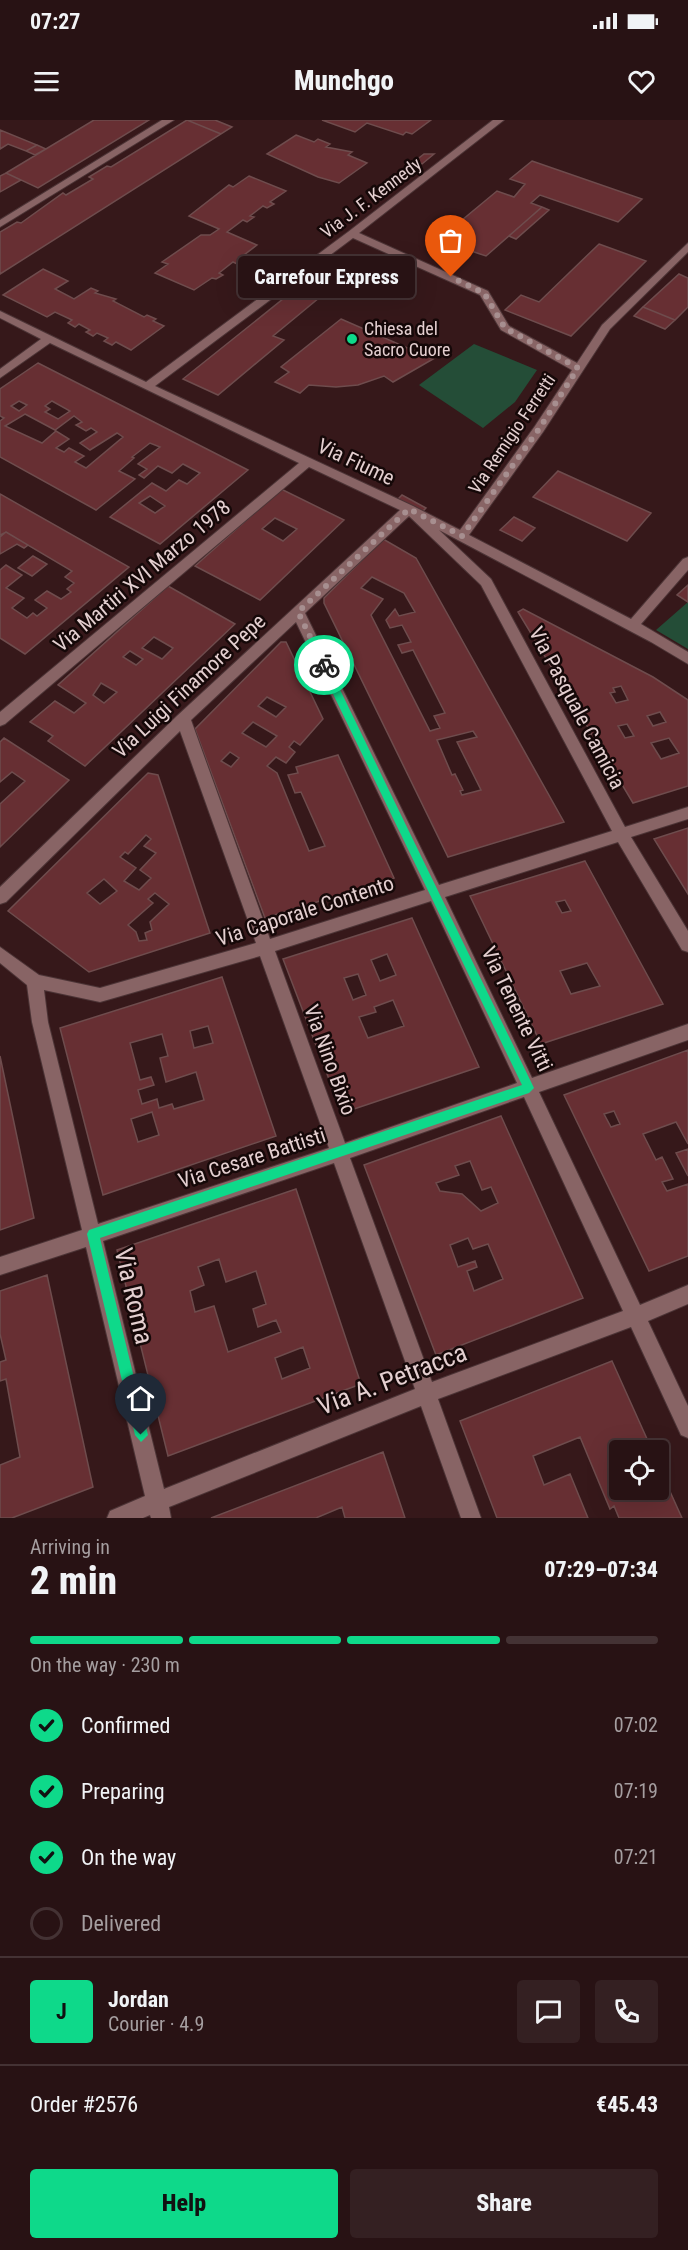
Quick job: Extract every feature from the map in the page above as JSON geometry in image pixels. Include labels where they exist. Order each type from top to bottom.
[{"type":"street","points":[[0,224],[169,120]]},
{"type":"street","name":"Via J. F. Kennedy","points":[[147,387],[352,234],[499,120]]},
{"type":"street","points":[[352,234],[484,293],[505,328],[578,368]]},
{"type":"street","name":"Via Remigio Ferretti","points":[[462,536],[539,429],[606,327],[688,246]]},
{"type":"street","name":"Via Fiume","points":[[0,314],[147,387],[409,509],[632,626],[688,659]]},
{"type":"street","points":[[0,374],[50,338]]},
{"type":"street","name":"Via Martiri XVI Marzo 1978","points":[[0,720],[308,462]]},
{"type":"street","name":"Via Luigi Finamore Pepe","points":[[0,897],[183,719],[409,509]]},
{"type":"street","name":"Via Pasquale Camicia","points":[[409,509],[486,582],[622,835],[688,945]]},
{"type":"street","points":[[632,626],[688,562]]},
{"type":"street","name":"Via Tenente Vitti","points":[[298,612],[529,1088],[688,1428]]},
{"type":"street","name":"Via Nino Bixio","points":[[183,719],[471,1518]]},
{"type":"street","name":"Via Caporale Contento","points":[[35,981],[100,995],[266,947],[688,813]]},
{"type":"street","points":[[0,954],[35,981]]},
{"type":"street","name":"Via Roma","points":[[35,981],[40,1023],[159,1510]]},
{"type":"street","name":"Via Cesare Battisti","points":[[0,1266],[340,1153],[688,1032]]},
{"type":"street","name":"Via A. Petracca","points":[[117,1518],[159,1510],[426,1394],[636,1316],[688,1294]]},
{"type":"green space","points":[[474,344],[537,370],[515,402],[483,428],[419,385]]},
{"type":"green space","points":[[688,602],[688,649],[656,630]]},
{"type":"building","points":[[94,120],[149,120],[38,188],[6,173]]},
{"type":"building","points":[[187,120],[221,134],[0,274],[0,232],[17,222],[21,223],[63,193],[66,195],[93,179],[89,177],[107,166],[111,167]]},
{"type":"building","points":[[187,120],[215,120],[232,127],[221,134]]},
{"type":"building","points":[[322,120],[431,120],[412,134],[406,132],[403,135],[367,123],[355,132]]},
{"type":"building","points":[[0,130],[37,145],[26,151],[8,144],[0,149]]},
{"type":"building","points":[[296,135],[314,142],[318,139],[330,144],[326,147],[352,152],[348,155],[367,163],[339,183],[318,177],[267,154]]},
{"type":"building","points":[[37,145],[46,149],[35,155],[26,151]]},
{"type":"building","points":[[424,154],[434,154],[422,164],[415,161]]},
{"type":"building","points":[[532,161],[642,199],[618,222],[540,195],[531,203],[542,207],[486,256],[438,240],[497,191],[514,197],[525,184],[510,179]]},
{"type":"building","points":[[6,173],[21,180],[0,192],[0,176]]},
{"type":"building","points":[[249,176],[286,191],[270,202],[274,204],[267,208],[263,206],[250,216],[254,217],[247,222],[243,220],[227,232],[257,245],[240,258],[244,259],[237,264],[233,262],[219,273],[223,275],[216,279],[212,278],[194,290],[155,273],[168,264],[162,262],[201,235],[210,235],[219,229],[189,216],[229,185],[233,187]]},
{"type":"building","points":[[542,207],[549,210],[516,239],[509,236]]},
{"type":"building","points":[[599,244],[646,261],[571,336],[505,310],[521,295],[539,302]]},
{"type":"building","points":[[325,265],[348,274],[273,336],[284,340],[218,395],[183,379],[293,291],[297,293],[303,288],[298,286]]},
{"type":"building","points":[[43,269],[68,281],[55,289],[74,299],[91,288],[98,291],[95,293],[116,299],[113,301],[144,317],[147,315],[156,319],[153,321],[164,326],[131,350],[116,342],[112,345],[104,341],[108,338],[97,333],[93,336],[86,332],[90,330],[79,324],[75,327],[68,323],[72,320],[55,312],[47,317],[3,295]]},
{"type":"building","points":[[679,274],[688,278],[688,307],[675,320],[643,307]]},
{"type":"building","points":[[643,307],[675,320],[665,329],[634,316]]},
{"type":"building","name":"Chiesa del Sacro Cuore","points":[[341,319],[433,359],[393,382],[384,376],[358,385],[336,387],[309,385],[300,393],[275,382],[289,372],[281,367]]},
{"type":"building","points":[[38,363],[248,470],[160,544],[110,517],[152,483],[166,491],[179,480],[187,484],[200,473],[183,464],[172,473],[158,466],[144,478],[139,475],[147,469],[138,464],[160,447],[150,443],[119,471],[135,479],[96,510],[0,457],[0,421],[4,418],[0,416],[0,389]],"holes":[[[19,401],[27,405],[19,411],[11,406]],[[52,401],[70,411],[58,419],[45,412],[50,409],[45,406]],[[25,414],[55,430],[74,416],[82,422],[76,425],[86,431],[91,428],[97,432],[80,443],[90,450],[117,433],[123,437],[86,468],[75,462],[84,456],[69,448],[64,452],[56,448],[69,439],[56,431],[42,443],[5,426]],[[150,496],[165,506],[155,513],[139,503]]]},
{"type":"building","points":[[558,471],[651,513],[627,541],[533,497]]},
{"type":"building","points":[[281,489],[344,520],[260,600],[195,566]],"holes":[[[275,518],[297,529],[283,541],[262,529]]]},
{"type":"building","points":[[0,494],[129,567],[25,654],[0,638],[0,570],[6,565],[22,575],[6,588],[24,598],[12,608],[27,618],[33,613],[37,616],[47,608],[35,600],[47,591],[61,599],[71,592],[67,589],[74,583],[65,577],[72,571],[6,532],[0,535]]},
{"type":"building","points":[[402,495],[426,508],[422,512],[398,499]]},
{"type":"building","points":[[514,517],[535,528],[522,541],[500,530]]},
{"type":"building","points":[[6,532],[28,545],[24,548],[17,544],[0,554],[0,537]]},
{"type":"building","points":[[383,539],[416,558],[564,822],[448,857],[324,603],[324,598]],"holes":[[[372,577],[404,593],[415,612],[399,616],[395,609],[386,620],[390,628],[402,625],[411,642],[398,645],[402,653],[413,650],[445,713],[434,716],[440,728],[430,731],[371,615],[383,599],[361,588]],[[473,731],[477,737],[457,742],[481,790],[462,795],[460,791],[463,790],[455,774],[452,775],[437,740]]]},
{"type":"building","points":[[33,556],[47,564],[32,576],[18,568]]},
{"type":"building","points":[[688,585],[688,602],[677,595]]},
{"type":"building","points":[[168,586],[235,624],[85,766],[48,741],[53,736],[30,722],[55,701],[74,713],[86,703],[58,685]],"holes":[[[154,637],[173,648],[162,659],[142,648]],[[130,651],[143,659],[136,665],[123,657]],[[101,683],[117,692],[104,703],[93,695]]]},
{"type":"building","points":[[523,609],[653,677],[688,700],[688,786],[633,803],[599,746],[592,748],[585,736],[592,734],[518,612]],"holes":[[[621,686],[628,700],[616,703],[610,693],[615,692],[613,688]],[[660,712],[666,722],[653,726],[647,716]],[[627,724],[634,736],[625,738],[618,726]],[[669,738],[679,753],[661,759],[651,743]]]},
{"type":"building","points":[[281,642],[286,642],[323,719],[300,745],[294,741],[289,747],[295,752],[286,763],[276,757],[267,766],[277,773],[309,851],[325,846],[301,792],[295,793],[288,775],[298,773],[296,767],[338,755],[394,878],[265,918],[195,729]],"holes":[[[267,697],[286,707],[276,717],[258,706]],[[253,722],[277,736],[266,747],[242,733]],[[230,752],[239,758],[231,767],[221,761]]]},
{"type":"building","points":[[4,738],[69,780],[0,847],[0,804],[25,781],[12,772],[0,782],[0,742]]},
{"type":"building","points":[[148,773],[158,775],[210,933],[89,972],[8,911]],"holes":[[[146,835],[151,839],[144,846],[156,853],[140,870],[151,878],[139,890],[124,881],[136,868],[120,857],[125,852],[128,854]],[[104,879],[117,891],[100,904],[87,893]],[[155,893],[169,904],[150,922],[152,930],[145,933],[147,940],[139,941],[136,932],[128,925],[153,903],[148,899]]]},
{"type":"building","points":[[688,828],[688,894],[654,839]]},
{"type":"building","points":[[585,861],[663,1004],[541,1044],[470,896]],"holes":[[[565,900],[571,911],[562,913],[556,902]],[[587,963],[600,986],[571,994],[560,971]]]},
{"type":"building","points":[[412,918],[479,1067],[342,1113],[283,959]],"holes":[[[387,954],[396,975],[380,981],[371,960]],[[358,974],[366,995],[353,1000],[344,978]],[[393,1000],[404,1026],[368,1038],[359,1017],[376,1012],[374,1007]]]},
{"type":"building","points":[[222,977],[276,1136],[103,1195],[60,1028]],"holes":[[[208,1026],[213,1043],[194,1048],[190,1031]],[[162,1034],[168,1056],[160,1058],[166,1082],[196,1072],[204,1100],[174,1109],[172,1104],[159,1108],[157,1099],[142,1104],[138,1090],[154,1085],[151,1077],[140,1080],[130,1043]],[[152,1112],[159,1135],[138,1142],[131,1119]]]},
{"type":"building","points":[[688,1050],[688,1144],[676,1122],[643,1134],[656,1160],[662,1157],[673,1179],[662,1182],[667,1191],[688,1184],[688,1256],[649,1271],[564,1095]],"holes":[[[614,1111],[620,1124],[611,1127],[604,1114]]]},
{"type":"building","points":[[0,1056],[34,1218],[0,1230]]},
{"type":"building","points":[[501,1116],[583,1298],[436,1355],[364,1165]],"holes":[[[470,1161],[482,1190],[491,1187],[498,1203],[481,1211],[462,1194],[440,1191],[436,1183],[459,1175],[455,1166]],[[468,1238],[473,1249],[488,1244],[503,1279],[474,1291],[467,1271],[477,1267],[475,1261],[458,1267],[450,1245]]]},
{"type":"building","points":[[688,1149],[688,1176],[676,1153]]},
{"type":"building","points":[[296,1189],[361,1384],[168,1456],[117,1250]],"holes":[[[219,1259],[226,1282],[256,1271],[266,1304],[253,1309],[258,1327],[276,1320],[281,1332],[228,1352],[214,1306],[195,1312],[190,1291],[204,1285],[198,1267]],[[303,1347],[310,1368],[282,1379],[275,1358]]]},
{"type":"building","points":[[47,1275],[93,1487],[12,1518],[0,1518],[0,1465],[20,1457],[6,1379],[0,1381],[0,1362],[6,1360],[0,1334],[0,1291]]},
{"type":"building","points":[[612,1361],[648,1440],[609,1440],[609,1500],[669,1500],[669,1489],[682,1518],[619,1518],[614,1506],[610,1509],[580,1437],[533,1456],[544,1485],[570,1474],[588,1518],[497,1518],[460,1421]]},
{"type":"building","points":[[383,1452],[405,1518],[345,1518],[342,1507],[316,1518],[211,1518]]},
{"type":"way so far","points":[[324,665],[298,612],[409,509],[462,536],[539,429],[578,368],[505,328],[484,293],[451,277]]},
{"type":"place","name":"Carrefour Express","points":[[451,277]]},
{"type":"place","name":"Chiesa del Sacro Cuore","points":[[352,339]]},
{"type":"route","points":[[141,1435],[93,1234],[529,1088],[324,665]]}]
